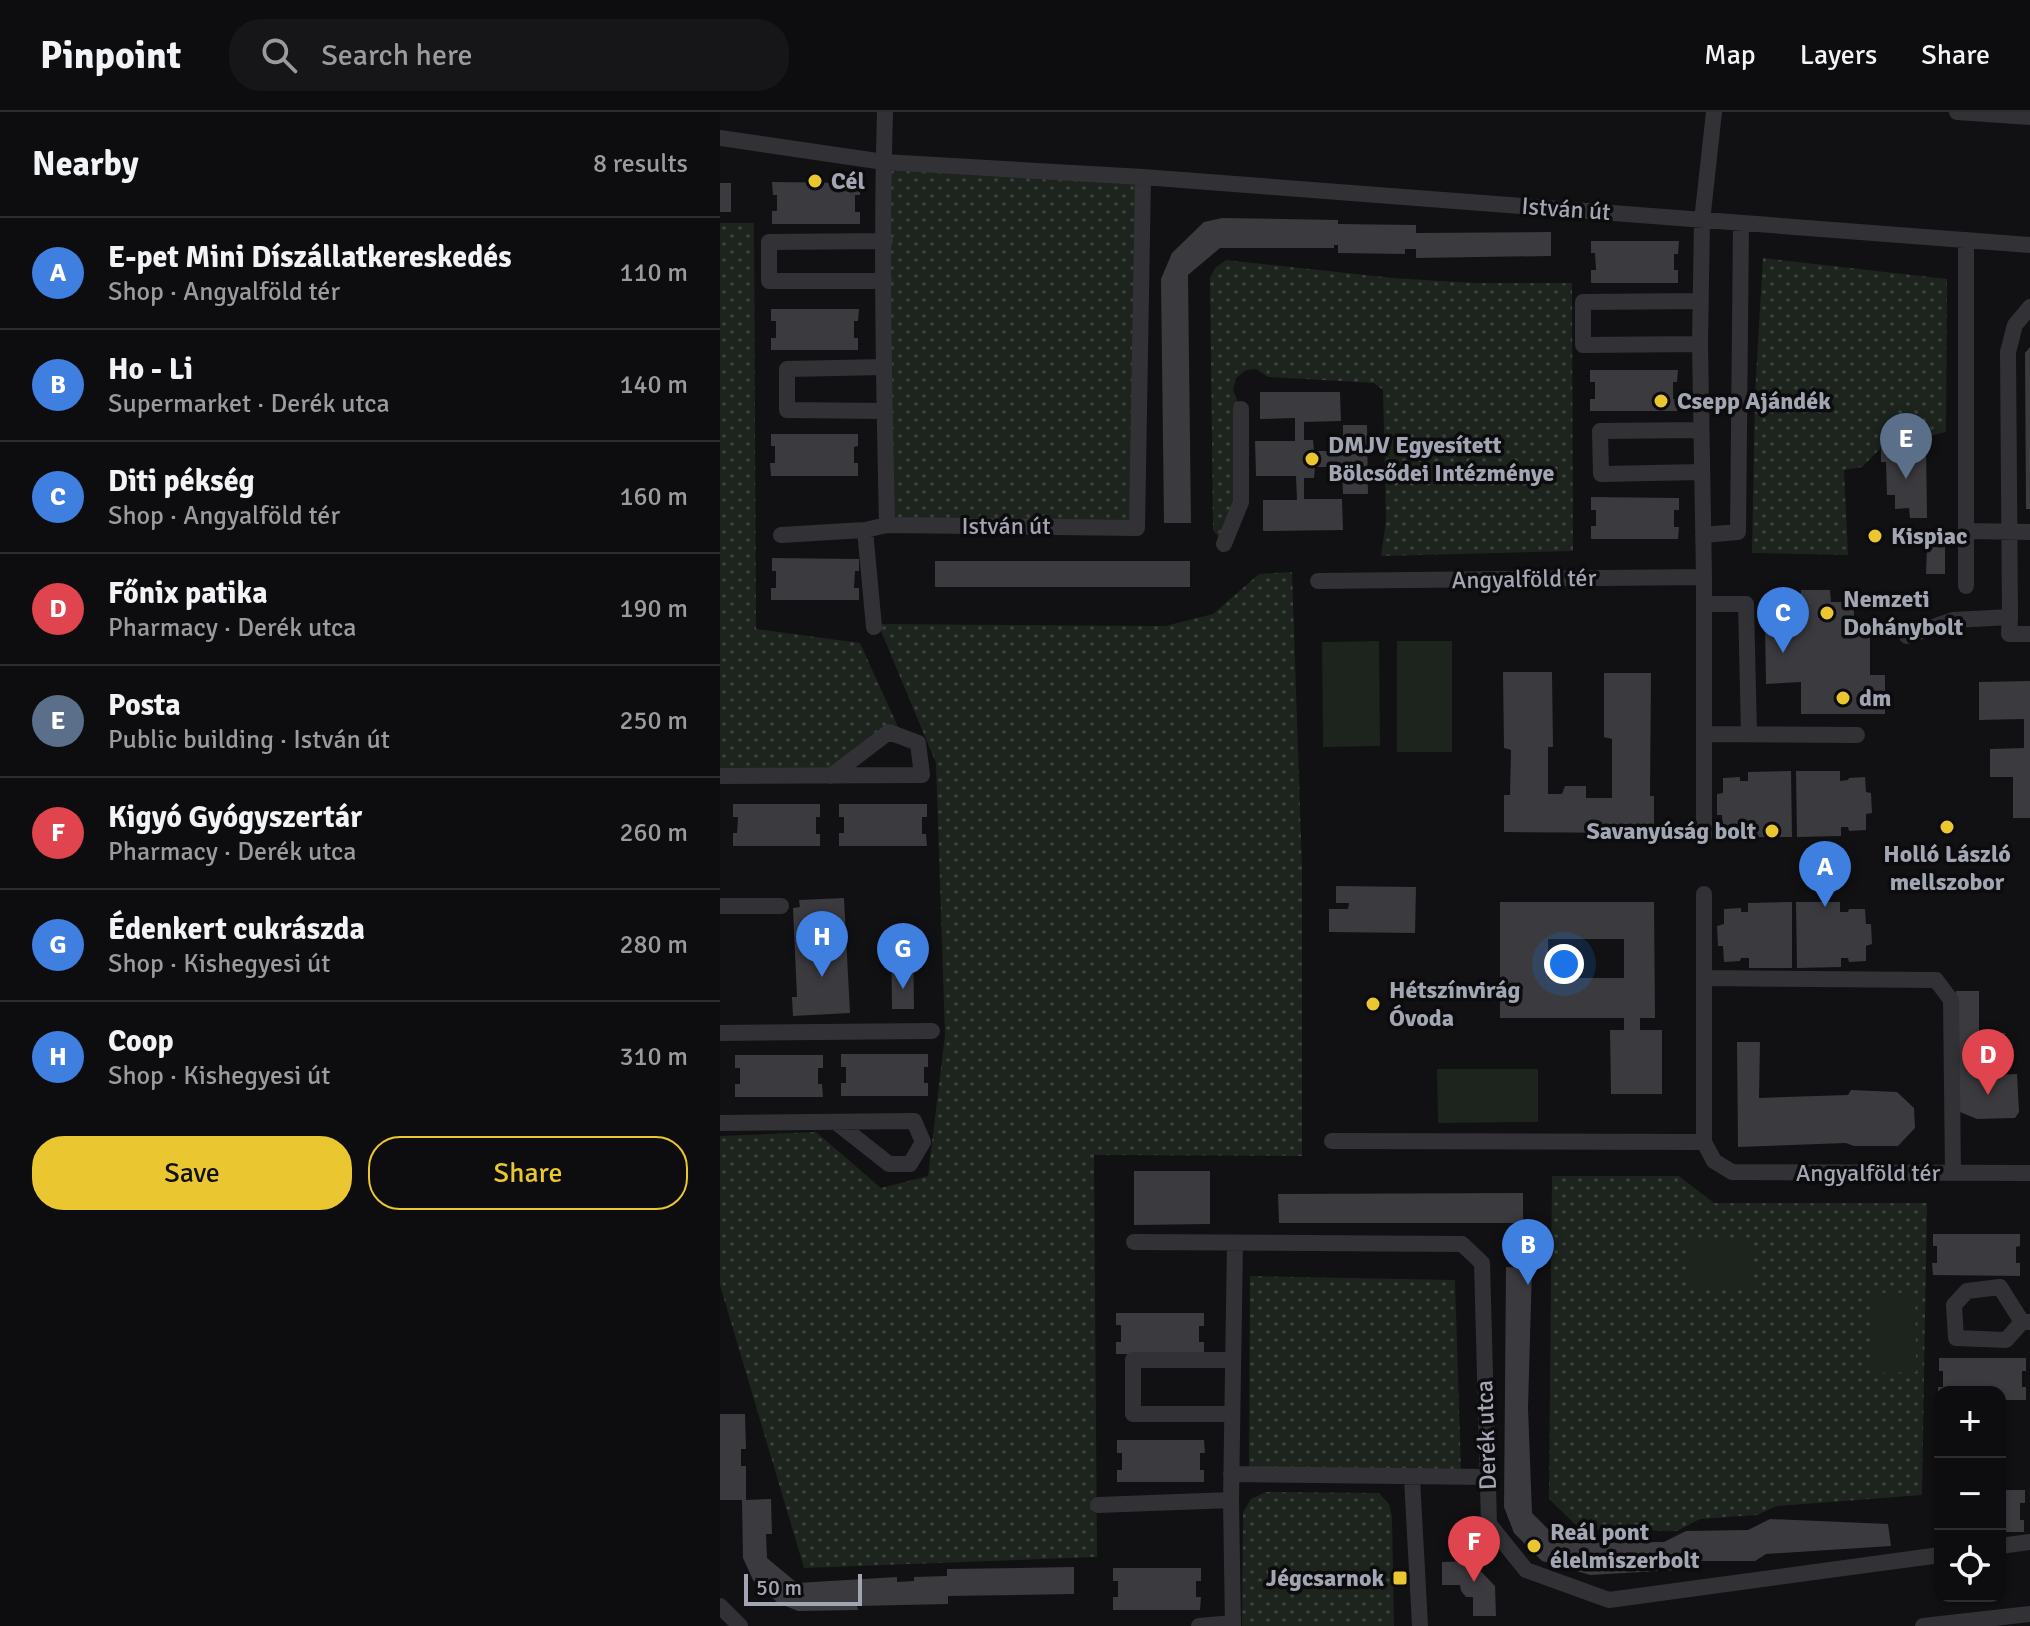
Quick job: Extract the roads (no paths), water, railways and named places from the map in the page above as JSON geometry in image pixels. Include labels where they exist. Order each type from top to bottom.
[{"type":"street","points":[[781,535],[865,530],[887,525],[884,411],[885,112]]},
{"type":"street","points":[[1704,836],[1700,344],[1702,221],[1714,112]]},
{"type":"street","points":[[1957,112],[2030,117]]},
{"type":"street","name":"István út","points":[[720,138],[884,162],[1143,177],[2030,245]]},
{"type":"street","name":"István út","points":[[887,525],[1137,528],[1143,177]]},
{"type":"street","points":[[1703,535],[1738,532],[1741,224]]},
{"type":"street","points":[[1966,240],[1966,586]]},
{"type":"street","points":[[884,281],[769,281],[769,242],[885,241]]},
{"type":"street","points":[[1700,344],[1583,345],[1583,302],[1701,301]]},
{"type":"street","points":[[2030,307],[2015,325],[2008,352],[2009,634],[2030,634]]},
{"type":"street","points":[[884,367],[787,369],[787,410],[884,411]]},
{"type":"street","points":[[1224,544],[1241,502],[1241,409]]},
{"type":"street","points":[[1700,430],[1600,431],[1601,474],[1701,472]]},
{"type":"street","points":[[865,530],[874,627]]},
{"type":"street","points":[[1967,531],[2030,532]]},
{"type":"street","name":"Angyalföld tér","points":[[1318,581],[1704,577]]},
{"type":"street","points":[[1704,604],[1746,604],[1749,734]]},
{"type":"street","points":[[1907,636],[1953,620],[2010,617]]},
{"type":"street","points":[[720,776],[831,776],[922,775],[918,743],[889,732],[831,776]]},
{"type":"street","points":[[1705,734],[1857,735]]},
{"type":"street","points":[[1332,1141],[1704,1142],[1704,894]]},
{"type":"street","points":[[720,906],[781,906]]},
{"type":"street","name":"Angyalföld tér","points":[[1704,1142],[1714,1161],[1732,1172],[1953,1173],[1951,1000],[1936,980],[1705,978]]},
{"type":"street","points":[[720,1033],[932,1031]]},
{"type":"street","points":[[720,1123],[914,1121],[923,1142],[910,1164],[889,1164],[837,1123]]},
{"type":"street","points":[[1953,1173],[2030,1173]]},
{"type":"street","name":"Derék utca","points":[[1134,1242],[1462,1244],[1482,1263],[1489,1524],[1526,1570],[1609,1600],[1934,1556]]},
{"type":"street","points":[[1199,1626],[1233,1625],[1231,1474],[1235,1243]]},
{"type":"street","points":[[2000,1287],[2026,1322],[2006,1340],[1956,1338],[1954,1305],[1967,1291],[2000,1287]]},
{"type":"street","points":[[1232,1414],[1133,1414],[1133,1360],[1233,1360]]},
{"type":"street","points":[[1231,1474],[1487,1477]]},
{"type":"street","points":[[1412,1478],[1418,1624]]},
{"type":"street","points":[[1098,1505],[1231,1500]]},
{"type":"street","points":[[2006,1545],[2030,1542]]},
{"type":"street","points":[[720,1606],[737,1623]]},
{"type":"street","points":[[1923,1626],[2030,1614]]},
{"type":"place","name":"Cél","points":[[815,181]]},
{"type":"place","name":"Csepp Ajándék","points":[[1661,401]]},
{"type":"place","name":"DMJV Egyesített Bölcsődei Intézménye","points":[[1312,459]]},
{"type":"place","name":"Posta","points":[[1906,479]]},
{"type":"place","name":"Kispiac","points":[[1875,536]]},
{"type":"place","name":"Nemzeti Dohánybolt","points":[[1827,613]]},
{"type":"place","name":"Diti pékség","points":[[1783,653]]},
{"type":"place","name":"dm","points":[[1843,698]]},
{"type":"place","name":"Holló László mellszobor","points":[[1947,827]]},
{"type":"place","name":"Savanyúság bolt","points":[[1772,831]]},
{"type":"place","name":"E-pet Mini Díszállatkereskedés","points":[[1825,907]]},
{"type":"place","name":"Coop","points":[[822,977]]},
{"type":"place","name":"Édenkert cukrászda","points":[[903,989]]},
{"type":"place","name":"Hétszínvirág Óvoda","points":[[1373,1004]]},
{"type":"place","name":"Főnix patika","points":[[1988,1095]]},
{"type":"place","name":"Ho - Li","points":[[1528,1285]]},
{"type":"place","name":"Reál pont élelmiszerbolt","points":[[1534,1546]]},
{"type":"place","name":"Jégcsarnok","points":[[1400,1578]]},
{"type":"place","name":"Kigyó Gyógyszertár","points":[[1474,1582]]}]
